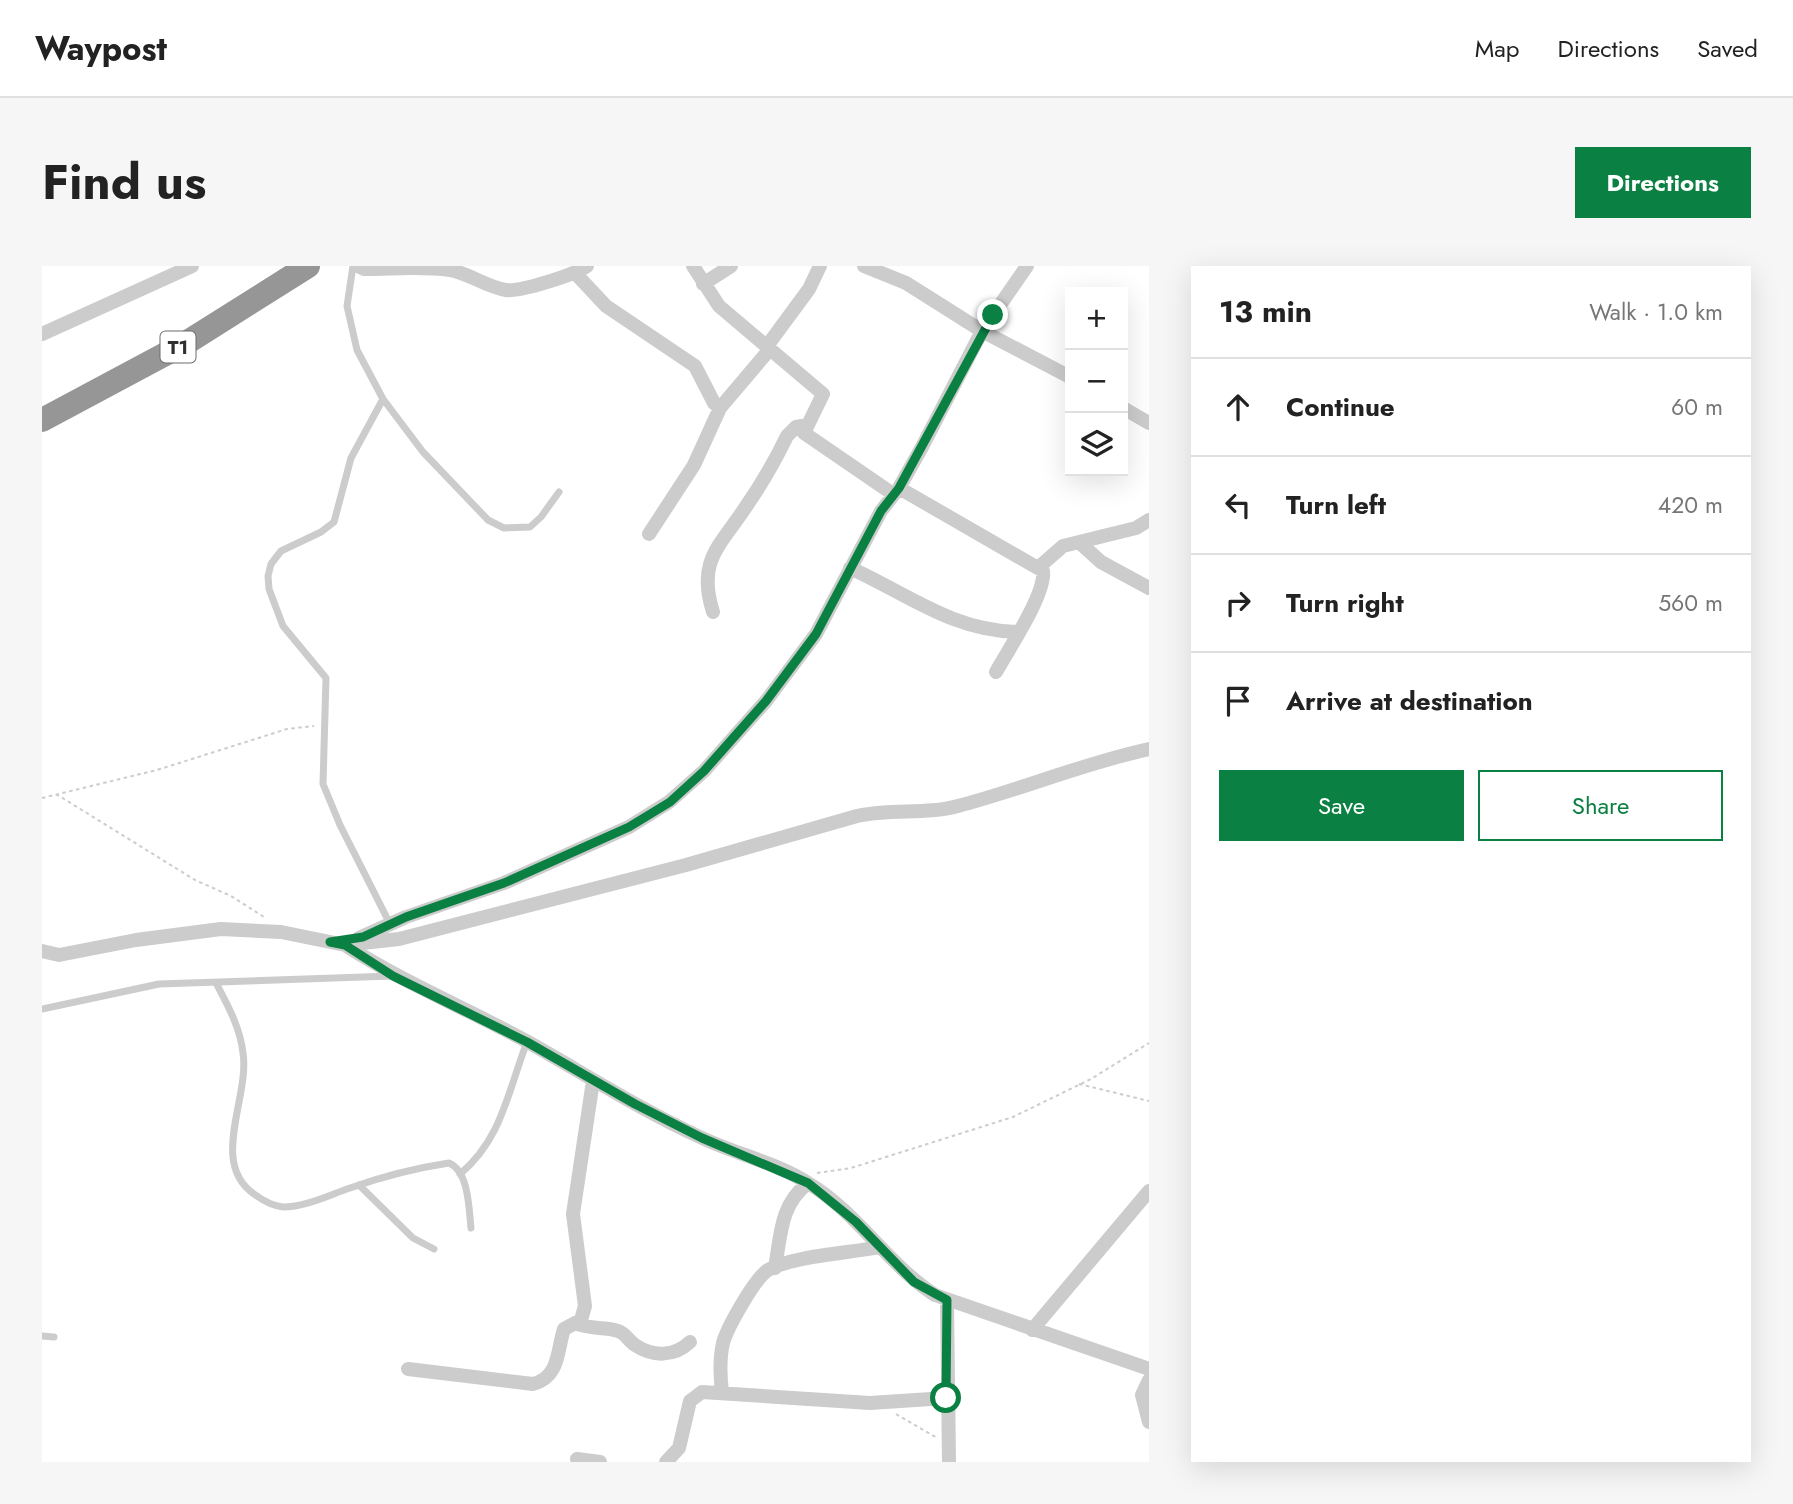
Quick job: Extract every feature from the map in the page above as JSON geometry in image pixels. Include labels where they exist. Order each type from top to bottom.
[{"type":"highway","name":"T1","points":[[42,420],[186,343],[308,266]]},
{"type":"street","points":[[42,334],[192,266]]},
{"type":"street","points":[[356,266],[364,269],[417,266],[455,271],[476,281],[513,290],[582,270],[606,306],[695,366],[714,403],[720,408]]},
{"type":"street","points":[[693,266],[719,306],[823,394],[804,430],[807,435],[896,491],[1039,566],[1044,578],[996,672]]},
{"type":"street","points":[[704,284],[732,266]]},
{"type":"street","points":[[649,534],[694,465],[720,408],[769,347],[809,289],[820,266]]},
{"type":"street","points":[[864,266],[906,284],[982,331],[1065,374]]},
{"type":"street","points":[[330,942],[363,937],[390,924],[504,883],[629,827],[670,802],[704,771],[766,701],[816,634],[982,331],[1027,266]]},
{"type":"street","points":[[1128,411],[1149,423]]},
{"type":"street","points":[[713,612],[706,577],[720,540],[744,509],[787,436],[796,427],[808,425]]},
{"type":"street","points":[[1039,566],[1063,546],[1136,528],[1149,520]]},
{"type":"street","points":[[1080,543],[1101,562],[1149,588]]},
{"type":"street","points":[[850,568],[960,623],[988,631],[1017,632]]},
{"type":"street","points":[[42,951],[59,955],[136,940],[221,929],[281,932],[345,945],[399,939],[870,813],[955,807],[1076,768],[1149,749]]},
{"type":"street","points":[[345,945],[393,976],[527,1042],[593,1081],[702,1138],[804,1181],[856,1222],[914,1282],[947,1300],[1149,1369]]},
{"type":"street","points":[[408,1369],[517,1383],[543,1381],[554,1369],[564,1329],[581,1320],[585,1306],[576,1247],[574,1193],[593,1081]]},
{"type":"street","points":[[775,1268],[786,1211],[804,1181]]},
{"type":"street","points":[[1032,1330],[1149,1191]]},
{"type":"street","points":[[722,1392],[719,1363],[724,1340],[755,1285],[767,1271],[791,1262],[880,1247]]},
{"type":"street","points":[[947,1300],[948,1462]]},
{"type":"street","points":[[575,1322],[586,1328],[621,1332],[641,1348],[664,1355],[674,1353],[690,1342]]},
{"type":"street","points":[[1149,1380],[1142,1395],[1149,1422]]},
{"type":"street","points":[[666,1462],[679,1448],[690,1401],[702,1392],[813,1401],[946,1398]]},
{"type":"street","points":[[577,1459],[600,1462]]},
{"type":"lane","points":[[356,266],[347,306],[350,329],[357,350],[383,399],[423,452],[488,520],[504,528],[530,527],[559,492]]},
{"type":"lane","points":[[383,399],[351,458],[334,522],[321,532],[281,551],[271,564],[268,576],[269,589],[283,626],[306,656],[319,666],[326,678],[323,784],[340,825],[390,924]]},
{"type":"lane","points":[[42,1009],[159,985],[393,976]]},
{"type":"lane","points":[[216,984],[235,1019],[244,1053],[245,1083],[233,1159],[233,1170],[238,1178],[263,1200],[281,1207],[310,1202],[359,1185],[449,1163],[460,1174],[469,1204],[471,1228]]},
{"type":"lane","points":[[460,1174],[484,1153],[494,1135],[527,1042]]},
{"type":"lane","points":[[359,1185],[413,1238],[434,1249]]},
{"type":"lane","points":[[42,1336],[54,1337]]},
{"type":"path","points":[[42,798],[180,764],[287,729],[326,724]]},
{"type":"path","points":[[56,794],[195,880],[244,903],[281,932]]},
{"type":"path","points":[[804,1181],[820,1172],[851,1168],[1013,1117],[1149,1043]]},
{"type":"path","points":[[1078,1084],[1149,1101]]},
{"type":"path","points":[[894,1400],[897,1415],[948,1446]]},
{"type":"route","points":[[946,1398],[947,1300],[914,1282],[856,1222],[808,1183],[702,1138],[635,1104],[527,1042],[393,976],[345,945],[330,942],[363,937],[406,917],[504,883],[629,827],[670,802],[704,771],[766,701],[816,634],[857,554],[881,511],[899,488],[993,315]]}]
